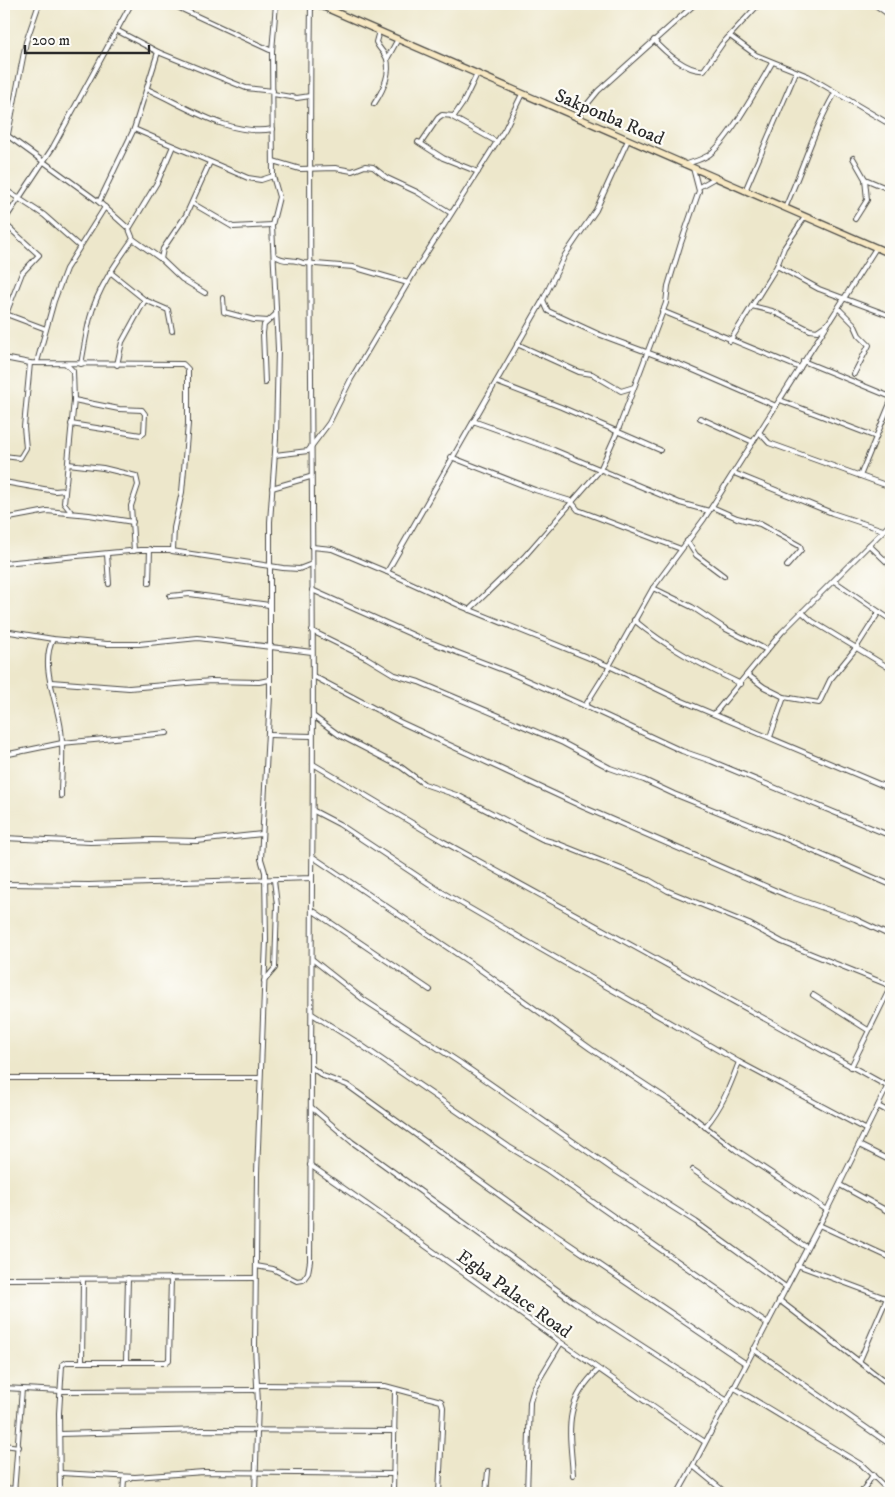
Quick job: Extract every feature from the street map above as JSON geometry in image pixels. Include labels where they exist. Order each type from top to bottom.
[{"type":"main road","name":"Sakponba Road","points":[[317,4],[891,254]]},
{"type":"street","points":[[33,4],[39,5],[26,42],[6,133],[106,206],[129,228],[133,239],[161,259],[182,279],[205,293]]},
{"type":"street","points":[[46,328],[5,314],[22,274],[39,255],[4,222],[44,161],[118,31],[131,4]]},
{"type":"street","points":[[171,4],[272,51]]},
{"type":"street","points":[[255,1493],[257,1385],[255,1278],[266,880],[261,860],[269,735],[269,606],[278,349],[272,224],[279,197],[273,176],[272,51],[276,4]]},
{"type":"street","points":[[256,1266],[273,1270],[297,1281],[302,1280],[308,1273],[314,810],[310,477],[311,4]]},
{"type":"street","points":[[576,118],[598,91],[695,4]]},
{"type":"street","points":[[654,40],[672,56],[700,70],[707,66],[730,36],[759,4]]},
{"type":"street","points":[[874,4],[891,16]]},
{"type":"street","points":[[118,31],[158,52],[246,88],[297,98],[310,96]]},
{"type":"street","points":[[379,31],[376,42],[387,59]]},
{"type":"street","points":[[730,36],[772,63],[796,72],[891,126]]},
{"type":"street","points":[[374,104],[386,78],[387,59],[398,39]]},
{"type":"street","points":[[99,202],[134,129],[158,52]]},
{"type":"street","points":[[685,165],[708,156],[713,151],[739,118],[772,63]]},
{"type":"street","points":[[745,191],[796,72]]},
{"type":"street","points":[[452,117],[463,103],[477,74]]},
{"type":"street","points":[[146,89],[226,126],[257,132],[273,129]]},
{"type":"street","points":[[785,208],[802,171],[820,120],[835,93]]},
{"type":"street","points":[[275,455],[304,452],[311,449],[329,423],[351,379],[451,213],[497,142],[522,94]]},
{"type":"street","points":[[478,172],[443,158],[420,143],[442,115],[452,117],[497,142]]},
{"type":"street","points":[[134,129],[248,178],[261,180],[273,176]]},
{"type":"street","points":[[387,572],[451,457],[543,300],[565,255],[596,210],[628,140]]},
{"type":"street","points":[[129,228],[158,181],[173,146]]},
{"type":"street","points":[[853,158],[865,179],[867,200],[856,218]]},
{"type":"street","points":[[161,259],[169,239],[192,203],[210,162]]},
{"type":"street","points":[[273,162],[288,167],[311,170],[335,168],[352,171],[365,166],[373,167],[387,178],[417,192],[451,213]]},
{"type":"street","points":[[469,610],[524,557],[600,470],[618,430],[662,311],[699,187],[693,168]]},
{"type":"street","points":[[699,187],[713,179]]},
{"type":"street","points":[[865,179],[891,190]]},
{"type":"street","points":[[4,189],[44,215],[79,246]]},
{"type":"street","points":[[192,203],[233,227],[243,228],[272,224]]},
{"type":"street","points":[[37,362],[46,328],[66,269],[106,206]]},
{"type":"street","points":[[730,341],[778,266],[784,248],[805,217]]},
{"type":"street","points":[[81,364],[90,317],[97,296],[110,272],[133,239]]},
{"type":"street","points":[[585,706],[610,666],[653,588],[734,473],[803,362],[846,299],[876,248]]},
{"type":"street","points":[[274,255],[281,260],[353,267],[408,283]]},
{"type":"street","points":[[778,266],[819,289],[891,316]]},
{"type":"street","points":[[110,272],[146,300],[168,310],[172,331]]},
{"type":"street","points":[[224,298],[224,312],[268,321]]},
{"type":"street","points":[[117,365],[122,342],[146,300]]},
{"type":"street","points":[[543,300],[548,311],[598,334],[684,366],[776,406]]},
{"type":"street","points":[[752,306],[772,311],[810,330],[817,331],[829,324]]},
{"type":"street","points":[[839,309],[854,324],[859,336],[868,345],[854,374]]},
{"type":"street","points":[[662,311],[730,341],[800,368]]},
{"type":"street","points":[[265,383],[264,325],[276,314]]},
{"type":"street","points":[[517,344],[578,372],[592,374],[621,391],[634,387]]},
{"type":"street","points":[[40,353],[46,362]]},
{"type":"street","points":[[4,358],[30,363],[117,365],[180,363],[186,366],[188,369],[186,451],[182,492],[174,528],[172,551]]},
{"type":"street","points":[[803,362],[891,396]]},
{"type":"street","points":[[4,456],[20,458],[25,450],[24,427],[30,363]]},
{"type":"street","points":[[66,364],[73,371],[74,400],[65,490],[65,506],[71,512]]},
{"type":"street","points":[[496,382],[618,430],[660,450]]},
{"type":"street","points":[[71,424],[107,428],[141,435],[144,433],[145,414],[142,410],[118,409],[74,400]]},
{"type":"street","points":[[780,400],[876,437]]},
{"type":"street","points":[[860,476],[891,401]]},
{"type":"street","points":[[700,418],[754,442]]},
{"type":"street","points":[[473,421],[554,450],[680,503],[710,509],[760,524],[800,546],[801,550],[787,566]]},
{"type":"street","points":[[760,432],[761,437],[769,443],[891,487]]},
{"type":"street","points":[[451,457],[535,490],[571,501],[578,510],[681,549]]},
{"type":"street","points":[[68,464],[103,468],[136,476],[138,485],[131,501],[134,550]]},
{"type":"street","points":[[734,473],[832,513],[883,530]]},
{"type":"street","points":[[272,488],[310,477]]},
{"type":"street","points":[[4,482],[55,491],[65,490]]},
{"type":"street","points":[[4,519],[47,511],[71,512],[133,522]]},
{"type":"street","points":[[714,714],[741,684],[767,650],[802,612],[891,523]]},
{"type":"street","points":[[687,541],[696,555],[724,576]]},
{"type":"street","points":[[869,544],[891,566]]},
{"type":"street","points":[[312,547],[332,549],[469,610],[610,666],[680,700],[891,789]]},
{"type":"street","points":[[149,583],[150,549]]},
{"type":"street","points":[[4,563],[150,549],[271,567],[299,569],[312,564]]},
{"type":"street","points":[[107,554],[109,584]]},
{"type":"street","points":[[834,581],[891,620]]},
{"type":"street","points":[[653,588],[700,611],[724,628],[767,650]]},
{"type":"street","points":[[312,590],[422,639],[508,672],[682,751],[711,761],[891,836]]},
{"type":"street","points":[[170,596],[190,594],[269,606]]},
{"type":"street","points":[[802,612],[891,669]]},
{"type":"street","points":[[748,675],[764,687],[784,696],[819,703],[830,680],[856,648],[879,612]]},
{"type":"street","points":[[634,620],[657,640],[682,655],[741,684]]},
{"type":"street","points":[[4,631],[53,639],[139,644],[198,638],[269,649],[312,652]]},
{"type":"street","points":[[312,631],[367,658],[395,675],[419,682],[563,743],[610,768],[788,840],[891,885]]},
{"type":"street","points":[[53,639],[49,647],[51,682],[62,743],[61,796]]},
{"type":"street","points":[[313,676],[400,722],[583,807],[786,895],[855,919],[891,936]]},
{"type":"street","points":[[51,682],[129,688],[211,681],[259,682],[269,680]]},
{"type":"street","points":[[770,737],[784,696]]},
{"type":"street","points":[[313,716],[339,735],[401,767],[424,784],[459,796],[542,840],[559,844],[649,880],[668,891],[749,924],[782,942],[891,986],[851,1067]]},
{"type":"street","points":[[4,756],[62,743],[167,733]]},
{"type":"street","points":[[269,735],[312,736]]},
{"type":"street","points":[[313,764],[444,842],[887,1086]]},
{"type":"street","points":[[314,810],[440,891],[739,1062],[865,1129]]},
{"type":"street","points":[[4,838],[90,842],[197,841],[262,834]]},
{"type":"street","points":[[313,857],[478,968],[591,1049],[681,1108],[705,1127],[828,1210]]},
{"type":"street","points":[[4,884],[89,885],[312,878]]},
{"type":"street","points":[[264,981],[275,968],[277,905],[274,880]]},
{"type":"street","points":[[312,910],[430,990]]},
{"type":"street","points":[[312,959],[364,1000],[460,1062],[614,1170],[696,1222],[786,1287]]},
{"type":"street","points":[[813,995],[868,1030]]},
{"type":"street","points":[[312,1014],[355,1041],[509,1147],[547,1170],[766,1323]]},
{"type":"street","points":[[705,1127],[726,1096],[739,1062]]},
{"type":"street","points":[[312,1068],[323,1076],[347,1085],[541,1225],[746,1363]]},
{"type":"street","points":[[4,1078],[260,1078]]},
{"type":"street","points":[[678,1493],[806,1247],[828,1210],[865,1129],[891,1079]]},
{"type":"street","points":[[878,1106],[891,1113]]},
{"type":"street","points":[[311,1107],[352,1142],[574,1302],[726,1400]]},
{"type":"street","points":[[859,1144],[891,1162]]},
{"type":"street","name":"Egba Palace Road","points":[[310,1165],[598,1370],[705,1442]]},
{"type":"street","points":[[693,1170],[806,1247]]},
{"type":"street","points":[[840,1185],[891,1213]]},
{"type":"street","points":[[819,1225],[891,1258]]},
{"type":"street","points":[[798,1265],[889,1299],[860,1360]]},
{"type":"street","points":[[4,1278],[255,1278]]},
{"type":"street","points":[[126,1361],[128,1278]]},
{"type":"street","points":[[60,1493],[62,1365],[82,1362],[166,1362],[170,1360],[171,1278]]},
{"type":"street","points":[[82,1362],[83,1279]]},
{"type":"street","points":[[779,1300],[860,1360],[891,1386]]},
{"type":"street","points":[[527,1493],[530,1402],[534,1388],[561,1344]]},
{"type":"street","points":[[753,1348],[891,1445]]},
{"type":"street","points":[[573,1476],[569,1419],[583,1387],[598,1370]]},
{"type":"street","points":[[257,1385],[385,1386],[441,1401],[443,1407],[439,1493]]},
{"type":"street","points":[[733,1387],[862,1465],[891,1493]]},
{"type":"street","points":[[4,1388],[61,1391],[257,1390]]},
{"type":"street","points":[[4,1488],[14,1491],[19,1447],[22,1389]]},
{"type":"street","points":[[394,1493],[396,1390]]},
{"type":"street","points":[[60,1434],[256,1429],[395,1431]]},
{"type":"street","points":[[4,1445],[19,1447]]},
{"type":"street","points":[[693,1466],[726,1493]]},
{"type":"street","points":[[486,1493],[488,1471]]},
{"type":"street","points":[[60,1473],[135,1477],[204,1472],[394,1474]]},
{"type":"street","points":[[123,1493],[124,1480],[128,1478],[195,1474]]},
{"type":"street","points":[[861,1493],[873,1475]]}]
